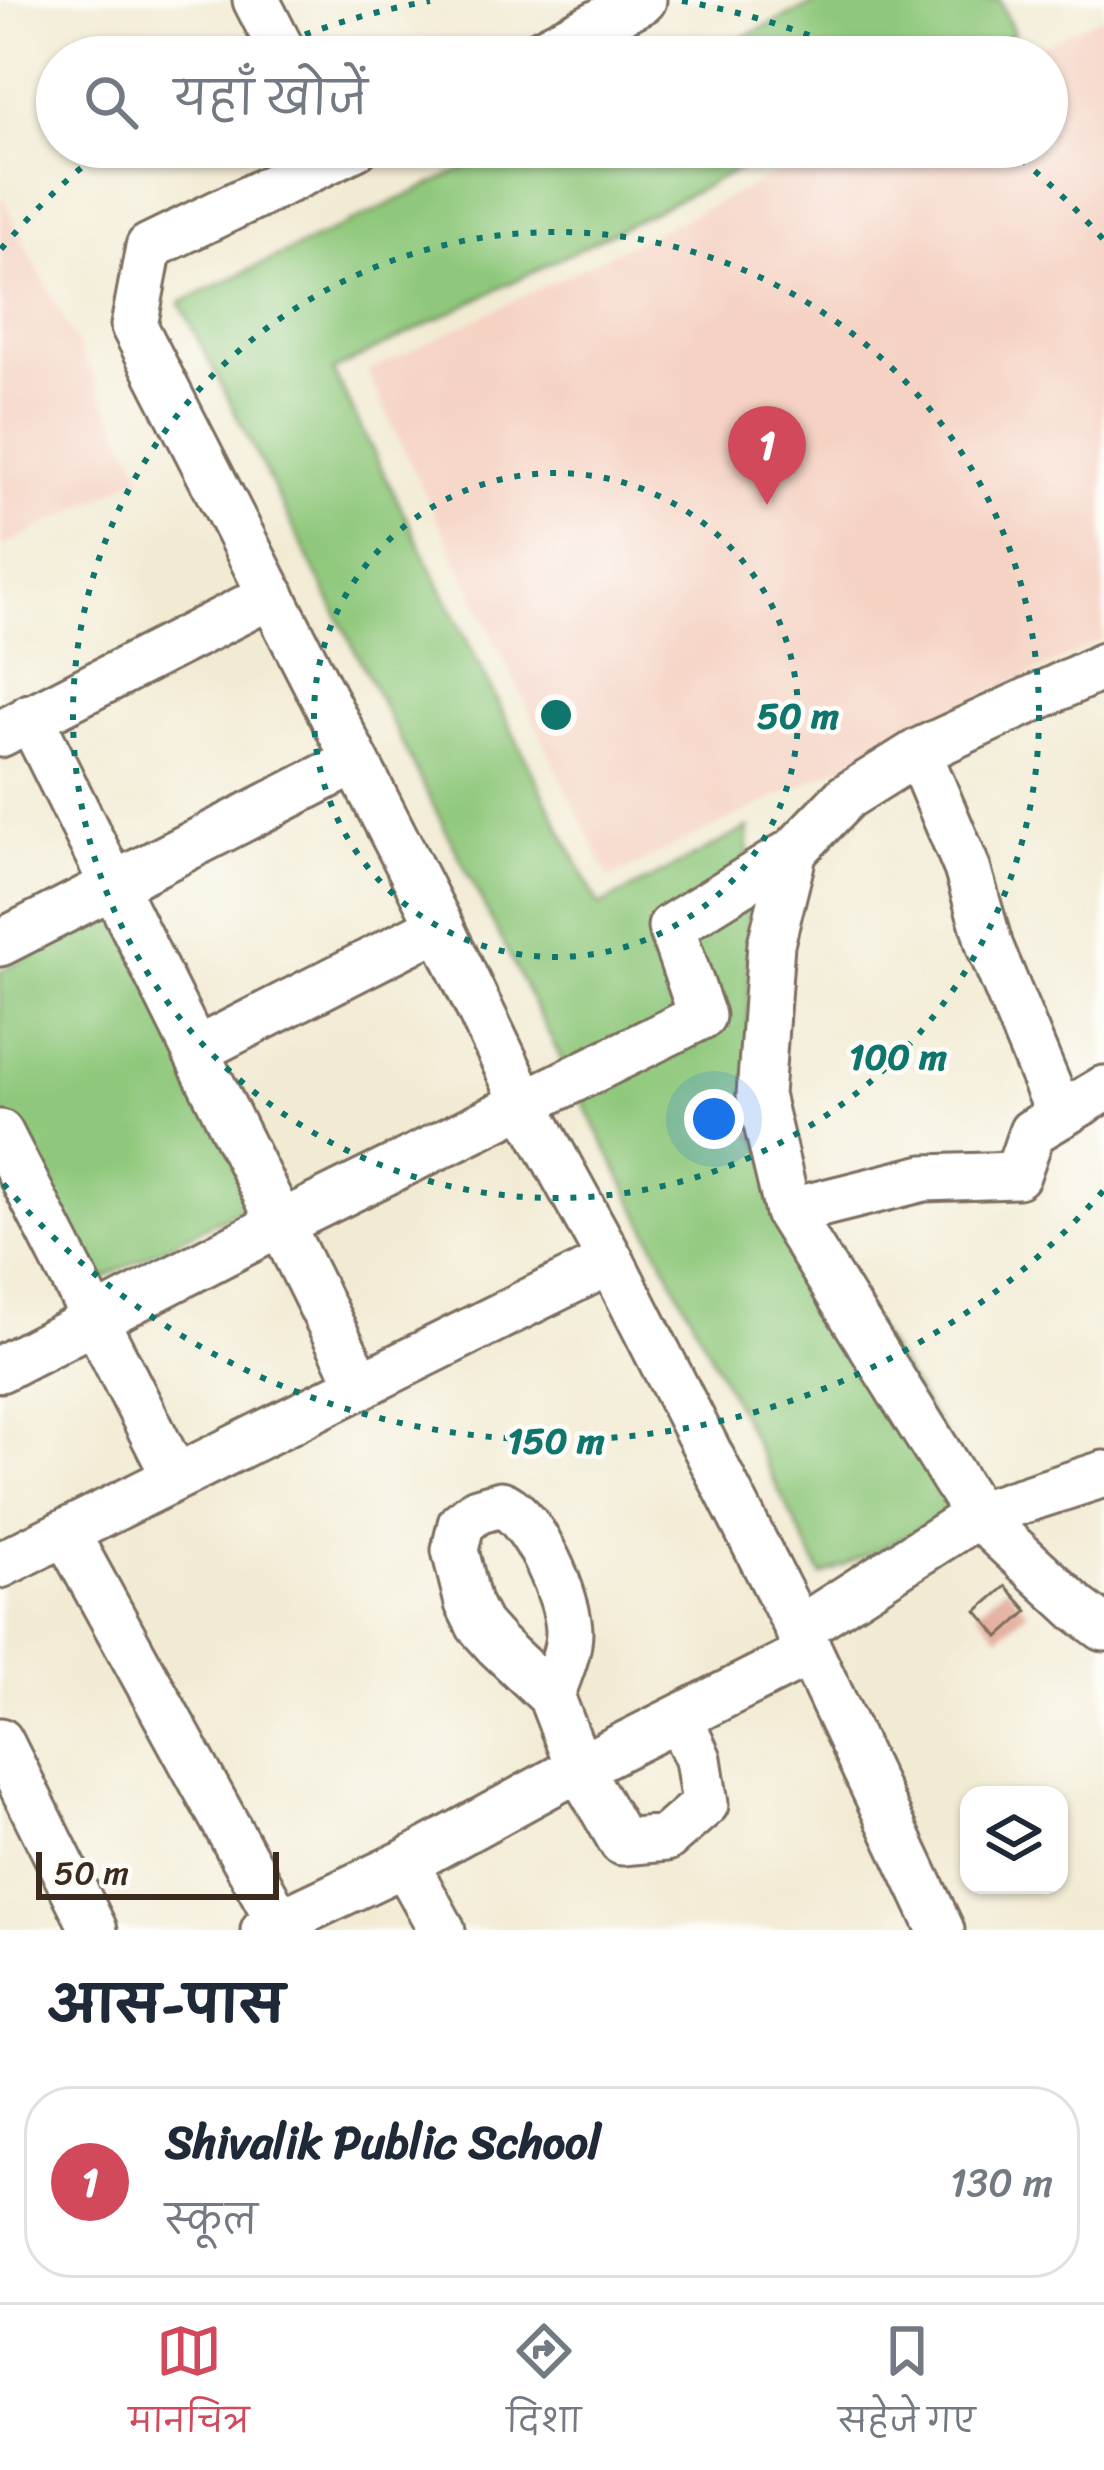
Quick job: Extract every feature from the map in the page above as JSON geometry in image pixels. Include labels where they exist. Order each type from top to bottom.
[{"type":"street","points":[[256,0],[274,36]]},
{"type":"street","points":[[573,36],[643,0]]},
{"type":"street","points":[[305,168],[148,247],[134,326],[440,926],[525,1105],[804,1641],[941,1930]]},
{"type":"street","points":[[272,596],[15,725],[113,886],[361,1386]]},
{"type":"street","points":[[702,1016],[670,926],[794,850],[846,797],[918,752],[1104,666]]},
{"type":"street","points":[[918,752],[967,868],[995,959],[1060,1115]]},
{"type":"street","points":[[0,943],[356,761]]},
{"type":"street","points":[[794,850],[771,944],[760,1095],[788,1212],[977,1515],[1078,1610],[1104,1628]]},
{"type":"street","points":[[195,1051],[440,926]]},
{"type":"street","points":[[0,1369],[702,1016],[768,991]]},
{"type":"street","points":[[788,1212],[924,1178],[1017,1175],[1032,1132],[1104,1089]]},
{"type":"street","points":[[2,1144],[175,1477]]},
{"type":"street","points":[[0,1565],[610,1261]]},
{"type":"street","points":[[66,1532],[272,1926],[405,1863],[679,1718],[804,1641],[977,1515],[1104,1474]]},
{"type":"street","points":[[551,1696],[579,1768],[622,1842],[666,1838],[705,1804],[698,1759],[679,1718]]},
{"type":"street","points":[[0,1741],[94,1930]]},
{"type":"street","points":[[405,1863],[442,1930]]},
{"type":"shaded area","points":[[1104,15],[1104,639],[609,878],[367,372],[789,168],[1068,168],[1068,36],[1061,36]]},
{"type":"shaded area","points":[[0,194],[143,476],[0,548]]},
{"type":"green space","points":[[822,0],[1000,0],[1014,33],[1008,36],[746,36]]},
{"type":"green space","points":[[466,168],[742,168],[333,371],[599,906],[748,828],[749,1128],[984,1498],[822,1576],[180,303]]},
{"type":"green space","points":[[115,913],[258,1200],[88,1286],[0,1110],[0,971]]},
{"type":"building","points":[[1006,1586],[1028,1611],[999,1637],[977,1611]]},
{"type":"place","name":"Shivalik Public School","points":[[767,505]]}]
